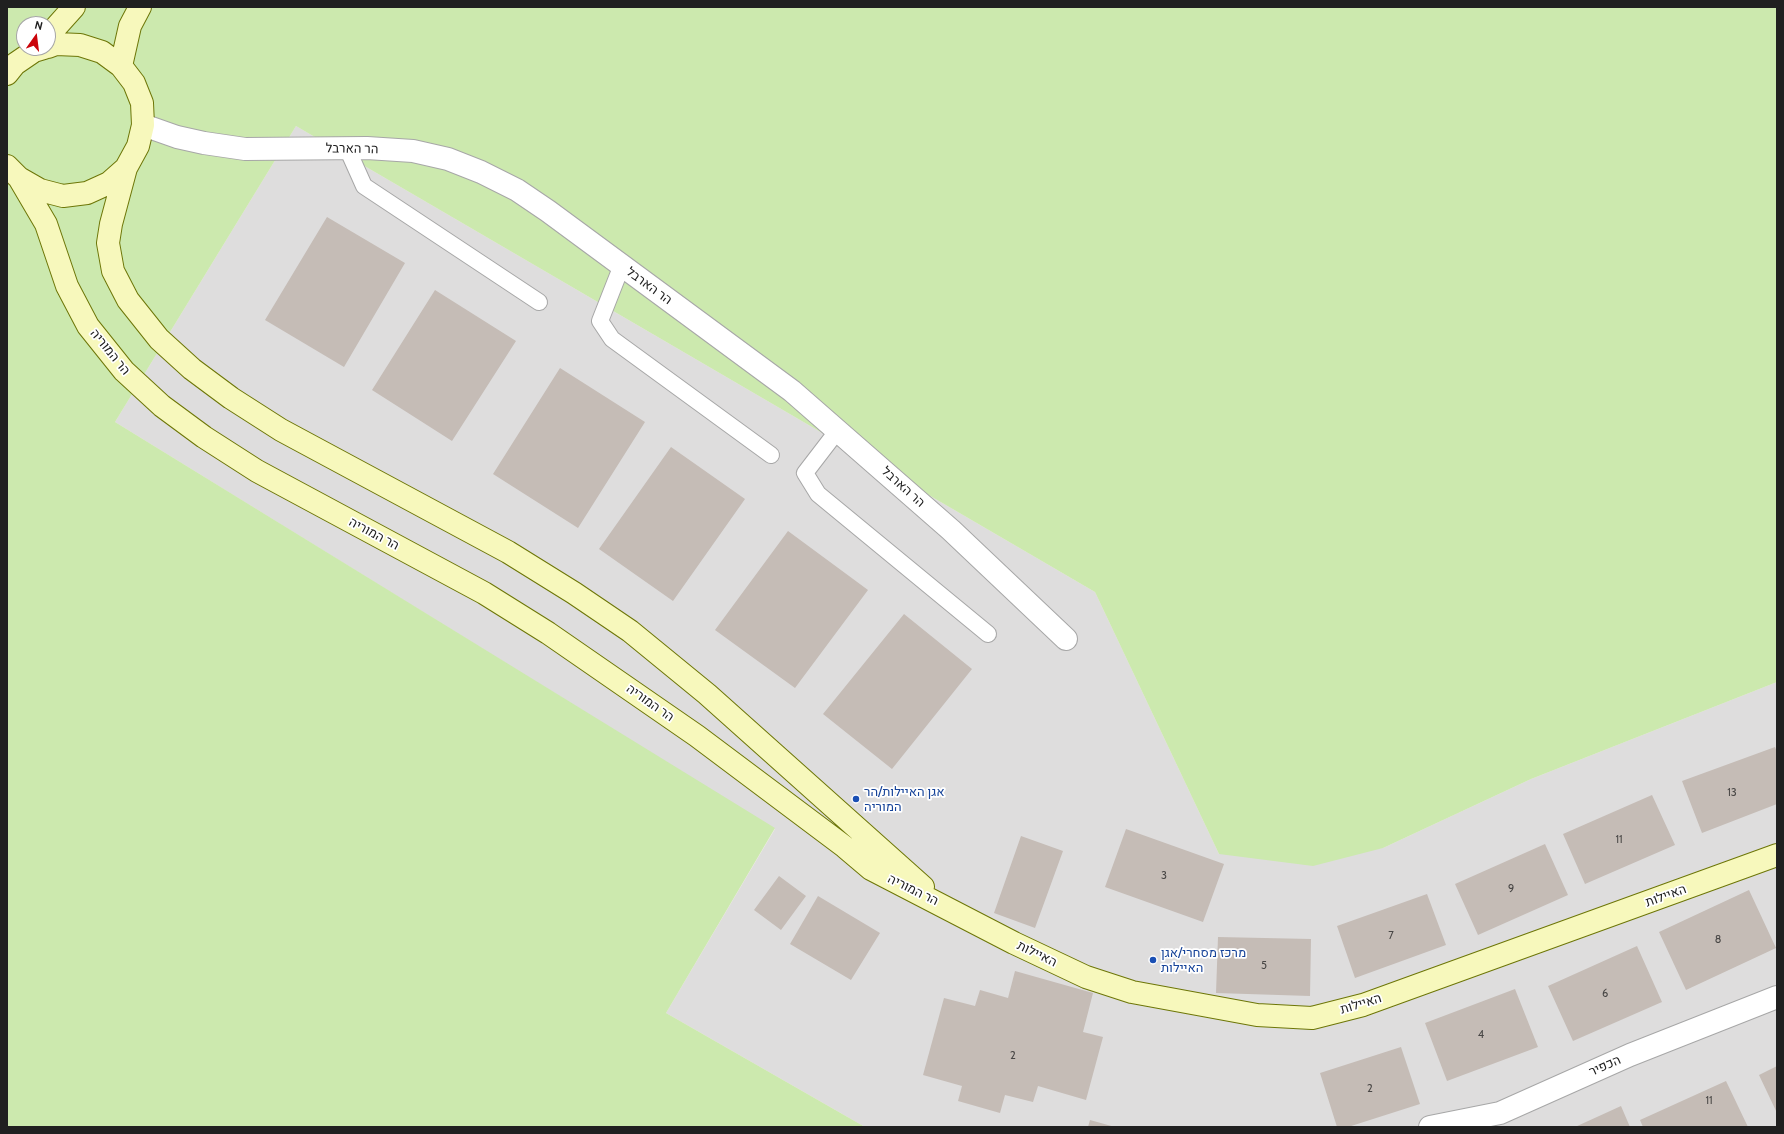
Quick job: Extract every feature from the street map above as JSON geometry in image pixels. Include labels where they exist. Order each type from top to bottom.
[{"type":"street","points":[[56,29],[74,7]]},
{"type":"street","points":[[121,66],[130,26],[140,7]]},
{"type":"street","points":[[13,172],[40,190],[63,196],[87,193],[109,183],[126,168],[138,146],[143,126],[142,104],[134,83],[121,66],[102,52],[80,45],[56,44]]},
{"type":"street","points":[[7,74],[15,64],[27,56]]},
{"type":"street","name":"הר הארבל","points":[[143,126],[204,144],[245,149],[347,148],[413,151],[448,159],[481,172],[517,190],[792,391],[951,530],[1066,639]]},
{"type":"street","name":"הר המוריה","points":[[126,168],[111,224],[108,243],[113,271],[128,300],[159,339],[192,369],[231,398],[281,430],[508,552],[574,593],[630,631],[707,694],[943,905]]},
{"type":"street","name":"הר המוריה","points":[[13,172],[46,224],[67,286],[88,326],[124,371],[162,406],[204,437],[257,471],[484,593],[548,633],[697,736],[845,847],[871,869],[943,905]]},
{"type":"street","name":"האיילות","points":[[943,905],[1014,943],[1086,977],[1132,992],[1257,1015],[1312,1018],[1363,1005],[1777,855]]},
{"type":"street","name":"הכפיר","points":[[1430,1127],[1500,1113],[1630,1055],[1777,997]]},
{"type":"lane","points":[[347,148],[364,186],[539,302]]},
{"type":"lane","points":[[622,266],[600,321],[612,339],[771,456]]},
{"type":"lane","points":[[838,430],[805,473],[818,494],[988,634]]},
{"type":"shaded area","points":[[296,126],[1095,592],[1219,854],[1383,848],[1531,779],[1777,682],[1777,1127],[865,1127],[666,1013],[775,829],[115,422]]},
{"type":"green space","points":[[7,7],[1777,7],[1777,682],[1531,779],[1383,848],[1313,866],[1219,854],[1095,592],[296,126],[115,422],[775,828],[666,1013],[865,1127],[7,1127]]},
{"type":"building","points":[[327,217],[405,263],[344,367],[265,320]]},
{"type":"building","points":[[435,290],[516,341],[452,441],[372,390]]},
{"type":"building","points":[[560,368],[645,422],[578,528],[493,474]]},
{"type":"building","points":[[671,447],[745,499],[673,601],[599,549]]},
{"type":"building","points":[[788,531],[868,590],[795,688],[715,630]]},
{"type":"building","points":[[904,614],[972,669],[892,769],[823,714]]},
{"type":"building","points":[[1775,747],[1777,752],[1777,804],[1702,833],[1682,781]]},
{"type":"building","points":[[1652,795],[1675,845],[1585,884],[1563,834]]},
{"type":"building","points":[[1126,829],[1224,864],[1203,922],[1105,887]]},
{"type":"building","points":[[1021,836],[1063,851],[1035,928],[994,913]]},
{"type":"building","points":[[1545,844],[1568,895],[1478,935],[1455,884]]},
{"type":"building","points":[[779,876],[806,896],[781,930],[754,910]]},
{"type":"building","points":[[1749,890],[1776,948],[1686,990],[1659,932]]},
{"type":"building","points":[[1427,894],[1446,945],[1355,978],[1337,926]]},
{"type":"building","points":[[818,896],[880,933],[851,980],[790,944]]},
{"type":"building","points":[[1218,937],[1311,939],[1310,996],[1216,993]]},
{"type":"building","points":[[1637,946],[1662,1002],[1573,1041],[1548,986]]},
{"type":"building","points":[[1015,971],[1093,993],[1083,1032],[1103,1037],[1086,1100],[1038,1086],[1033,1102],[1005,1095],[1000,1113],[958,1101],[962,1086],[923,1075],[944,998],[975,1006],[980,990],[1008,998]]},
{"type":"building","points":[[1515,989],[1538,1047],[1447,1081],[1425,1023]]},
{"type":"building","points":[[1401,1047],[1420,1104],[1348,1127],[1337,1127],[1320,1073]]},
{"type":"building","points":[[1777,1066],[1777,1113],[1759,1075]]},
{"type":"building","points":[[1726,1081],[1748,1127],[1643,1127],[1640,1120]]},
{"type":"building","points":[[1621,1106],[1630,1127],[1575,1127]]},
{"type":"building","points":[[1090,1120],[1115,1127],[1088,1127]]},
{"type":"place","name":"אגן האיילות/הר המוריה","points":[[856,799]]},
{"type":"place","name":"מרכז מסחרי/אגן האיילות","points":[[1153,960]]}]
